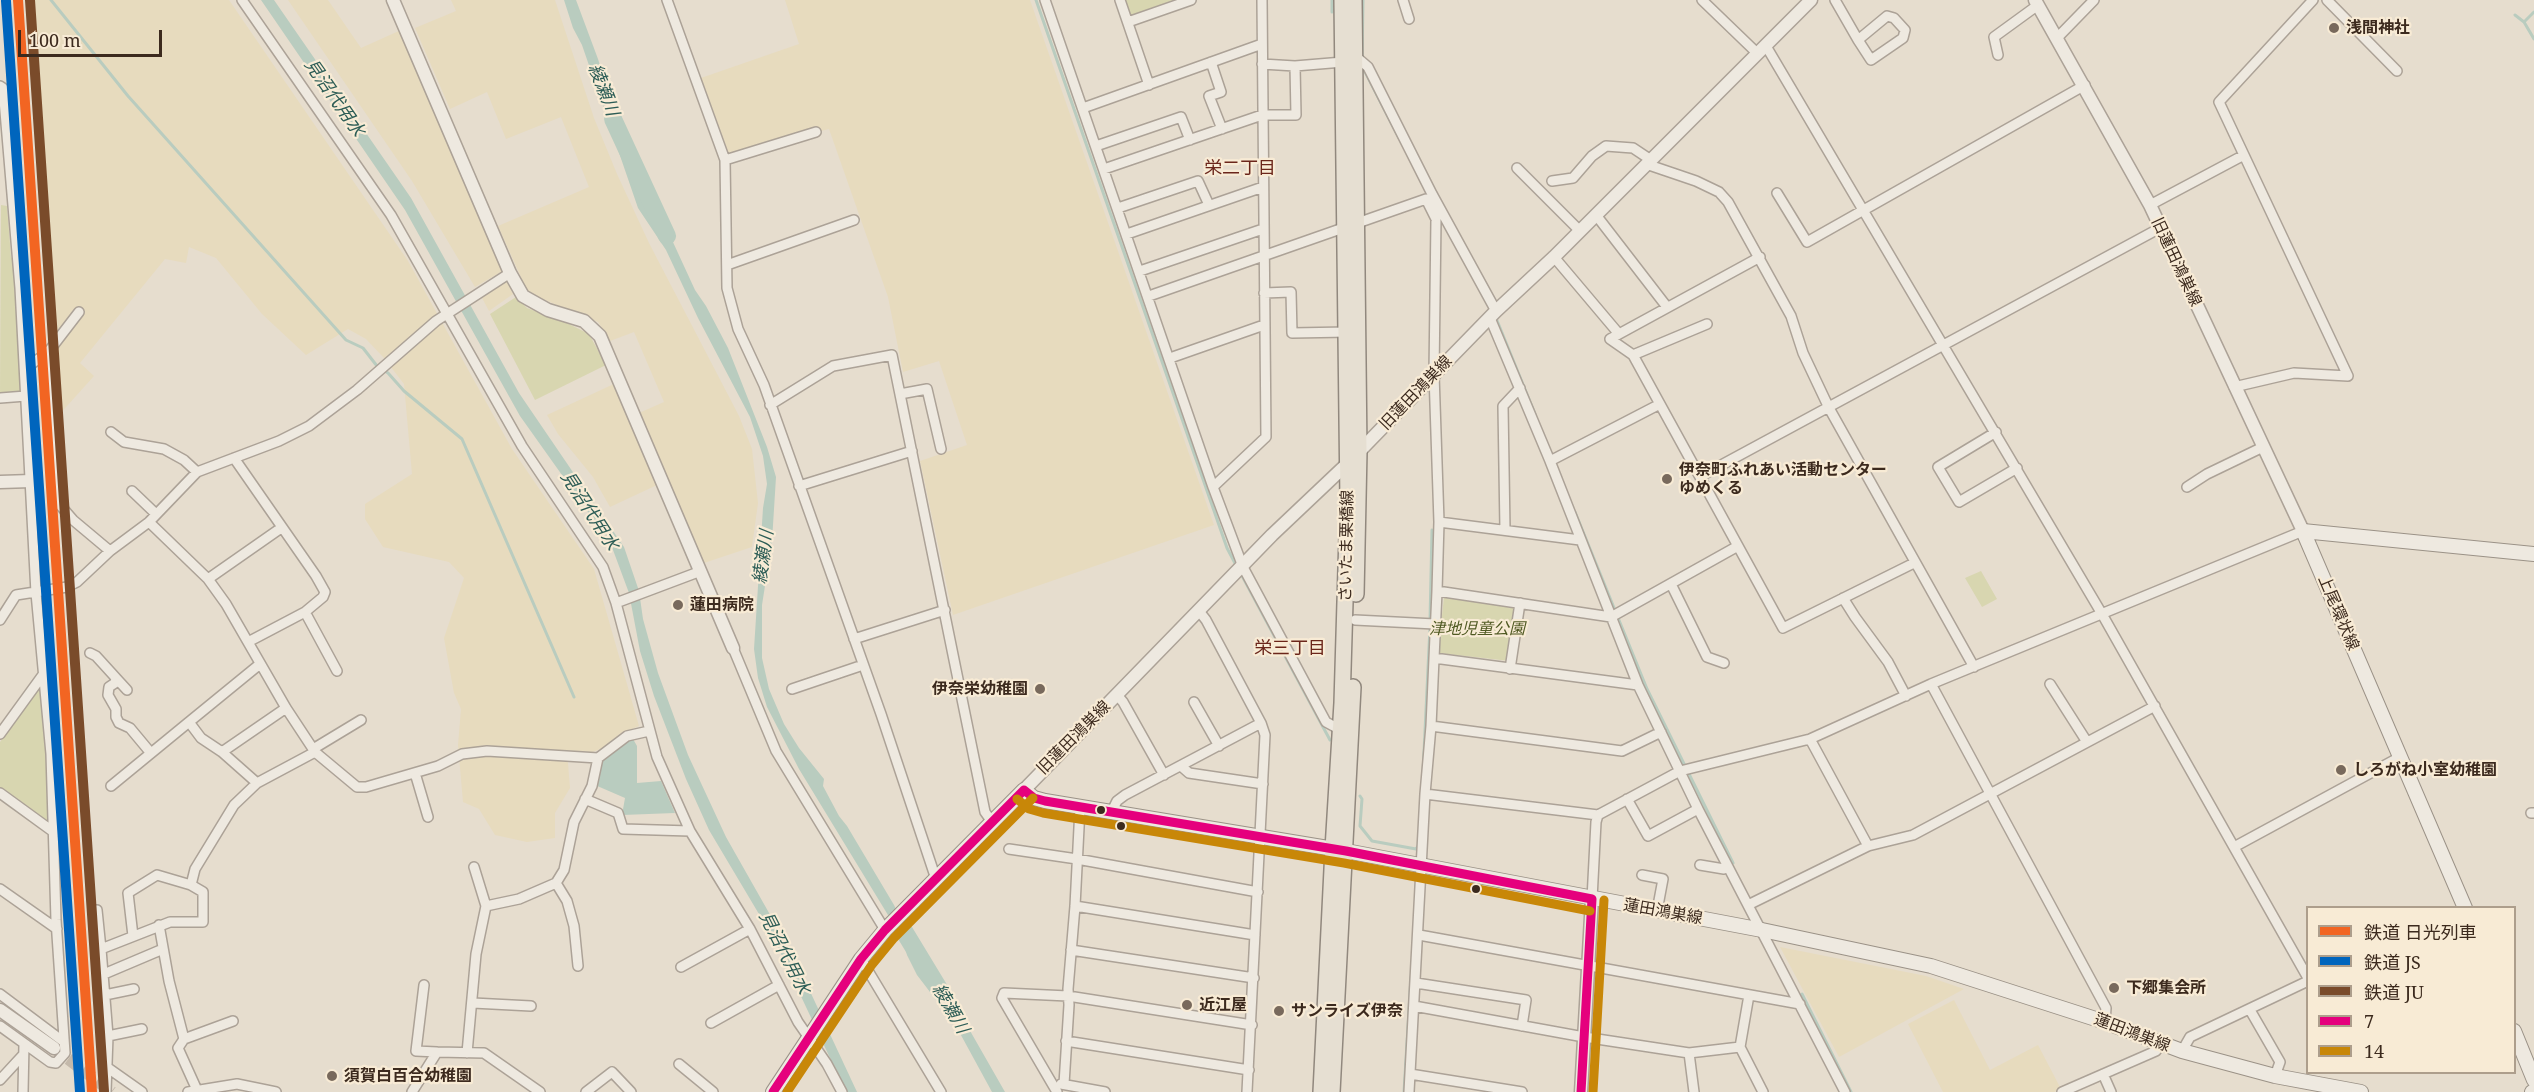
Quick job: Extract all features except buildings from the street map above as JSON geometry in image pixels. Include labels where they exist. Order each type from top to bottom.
[{"type":"main road","name":"さいたま栗橋線","points":[[1332,1092],[1339,850],[1339,729],[1344,655],[1352,332],[1349,59],[1342,0]]},
{"type":"main road","name":"さいたま栗橋線","points":[[1349,59],[1354,0]]},
{"type":"main road","name":"さいたま栗橋線","points":[[1321,1092],[1355,620],[1359,451],[1352,332]]},
{"type":"main road","points":[[2303,531],[2534,554]]},
{"type":"main road","name":"上尾環状線","points":[[2303,531],[2464,906]]},
{"type":"main road","points":[[773,1092],[829,1004],[861,959],[908,907],[1024,790]]},
{"type":"main road","name":"蓮田鴻巣線","points":[[1024,790],[1034,798],[1080,808],[1339,850],[1762,930],[1931,966],[2105,1022],[2160,1044],[2275,1076],[2299,1087],[2361,1092]]},
{"type":"main road","points":[[2516,1036],[2534,1080]]},
{"type":"street","points":[[243,0],[396,222],[522,447],[603,567],[616,603],[657,757],[690,831],[750,929],[808,1037],[827,1064],[842,1092]]},
{"type":"street","points":[[393,0],[510,273],[523,296],[548,310],[584,321],[600,336],[776,751],[887,929]]},
{"type":"street","points":[[667,0],[724,160],[727,288],[738,329],[770,405],[854,639],[936,879]]},
{"type":"street","points":[[1045,0],[1149,296],[1239,571],[1326,722],[1339,729]]},
{"type":"street","points":[[1120,0],[1149,85]]},
{"type":"street","points":[[1128,22],[1191,0]]},
{"type":"street","points":[[1213,488],[1266,437],[1262,0]]},
{"type":"street","points":[[1403,0],[1409,19]]},
{"type":"street","points":[[1702,0],[1761,49],[1863,209],[2155,706],[2306,978]]},
{"type":"street","name":"旧蓮田鴻巣線","points":[[1024,790],[1272,535],[1347,464],[1493,314],[1554,257],[1811,0]]},
{"type":"street","points":[[1835,0],[1858,40],[1871,60],[1904,38],[1905,30],[1894,18],[1887,16],[1858,40]]},
{"type":"street","points":[[2058,37],[2094,0]]},
{"type":"street","points":[[2235,387],[2294,373],[2348,375],[2219,102],[2313,0]]},
{"type":"street","points":[[2327,0],[2397,71]]},
{"type":"street","points":[[1998,56],[1994,37],[2037,2]]},
{"type":"street","name":"旧蓮田鴻巣線","points":[[2037,2],[2150,205],[2303,531]]},
{"type":"street","points":[[1083,108],[1262,44]]},
{"type":"street","points":[[1262,64],[1295,66],[1349,59],[1368,67],[1434,206],[1493,314],[1638,685],[1698,809],[1845,1092]]},
{"type":"street","points":[[1212,62],[1221,92],[1209,96],[1222,129]]},
{"type":"street","points":[[1104,169],[1262,115],[1296,115],[1295,66]]},
{"type":"street","points":[[1777,193],[1807,242],[2085,85]]},
{"type":"street","points":[[0,86],[3,88],[25,369],[36,593],[45,672],[55,833],[59,1045]]},
{"type":"street","points":[[1096,146],[1181,117],[1191,140]]},
{"type":"street","points":[[724,160],[816,132]]},
{"type":"street","points":[[1552,181],[1573,178],[1592,156],[1606,146],[1633,148],[1649,162],[1719,192],[1728,202],[1791,316],[1803,353],[1829,408],[1974,667]]},
{"type":"street","points":[[2150,205],[2244,155]]},
{"type":"street","points":[[1517,168],[1580,231]]},
{"type":"street","points":[[0,181],[10,192]]},
{"type":"street","points":[[1118,208],[1198,181],[1209,205]]},
{"type":"street","points":[[1127,234],[1263,187]]},
{"type":"street","points":[[0,199],[10,192]]},
{"type":"street","points":[[1149,296],[1426,199],[1434,206],[1436,219],[1434,374],[1439,522],[1431,726],[1425,794],[1423,866],[1409,1092]]},
{"type":"street","points":[[1596,214],[1667,307]]},
{"type":"street","points":[[727,265],[854,220]]},
{"type":"street","points":[[1701,476],[2160,228]]},
{"type":"street","points":[[1140,271],[1263,229]]},
{"type":"street","points":[[1554,257],[1619,334]]},
{"type":"street","points":[[1760,257],[1610,339],[1633,355],[1783,628],[1914,562]]},
{"type":"street","points":[[0,620],[16,596],[67,587],[77,582],[110,551],[152,518],[197,472],[279,441],[309,426],[357,390],[446,314],[510,273]]},
{"type":"street","points":[[1264,293],[1291,292],[1292,333],[1352,332]]},
{"type":"street","points":[[25,369],[49,351],[79,312]]},
{"type":"street","points":[[1633,355],[1707,324]]},
{"type":"street","points":[[1170,358],[1264,325]]},
{"type":"street","points":[[49,351],[60,504],[74,520],[110,551]]},
{"type":"street","points":[[770,405],[833,366],[892,355],[985,812],[992,822]]},
{"type":"street","points":[[1505,530],[1503,406],[1520,388]]},
{"type":"street","points":[[900,394],[927,389],[941,449]]},
{"type":"street","points":[[0,398],[26,396]]},
{"type":"street","points":[[1550,461],[1660,404]]},
{"type":"street","points":[[111,432],[124,442],[164,449],[184,460],[197,472]]},
{"type":"street","points":[[1996,432],[1938,467],[1959,502],[2017,468]]},
{"type":"street","points":[[2187,487],[2207,474],[2263,447]]},
{"type":"street","points":[[799,486],[912,451]]},
{"type":"street","points":[[234,458],[325,592],[323,597],[304,612],[248,642]]},
{"type":"street","points":[[0,482],[31,481]]},
{"type":"street","points":[[132,491],[152,518],[208,579],[226,604],[286,708],[314,750],[357,787],[438,766],[462,754],[487,751],[598,758]]},
{"type":"street","points":[[1439,522],[1580,540]]},
{"type":"street","points":[[208,579],[281,528]]},
{"type":"street","points":[[1425,794],[1598,815],[1680,771],[1810,739],[1930,684],[2303,531]]},
{"type":"street","points":[[1437,591],[1611,617],[1738,546]]},
{"type":"street","points":[[616,603],[640,596],[701,571]]},
{"type":"street","points":[[1671,584],[1707,657],[1724,663]]},
{"type":"street","points":[[1844,598],[1855,618],[1888,662],[1906,696]]},
{"type":"street","points":[[1510,669],[1520,603]]},
{"type":"street","points":[[854,639],[945,610]]},
{"type":"street","points":[[1199,611],[1261,723],[1265,735],[1247,1092]]},
{"type":"street","points":[[304,612],[337,671]]},
{"type":"street","points":[[1355,620],[1435,624]]},
{"type":"street","points":[[90,653],[96,656],[128,690]]},
{"type":"street","points":[[1434,658],[1638,685]]},
{"type":"street","points":[[111,786],[260,664]]},
{"type":"street","points":[[792,689],[863,665]]},
{"type":"street","points":[[0,734],[45,672]]},
{"type":"street","points":[[116,678],[109,687],[108,695],[116,709],[116,717],[119,723],[130,728],[150,752]]},
{"type":"street","points":[[1930,684],[2106,1008],[2105,1022]]},
{"type":"street","points":[[2050,684],[2087,742]]},
{"type":"street","points":[[1117,695],[1124,702],[1164,775]]},
{"type":"street","points":[[1194,702],[1219,746]]},
{"type":"street","points":[[1748,905],[1868,846],[1913,835],[2155,706]]},
{"type":"street","points":[[222,752],[286,708]]},
{"type":"street","points":[[191,885],[195,869],[234,805],[257,783],[361,720]]},
{"type":"street","points":[[189,722],[201,738],[222,752],[257,783]]},
{"type":"street","points":[[1111,813],[1117,801],[1125,795],[1261,723]]},
{"type":"street","points":[[1431,726],[1622,751],[1661,732]]},
{"type":"street","points":[[486,906],[519,899],[556,883],[564,870],[574,822],[592,786],[598,758],[627,736],[649,731]]},
{"type":"street","points":[[1810,739],[1868,846]]},
{"type":"street","points":[[2234,847],[2400,757]]},
{"type":"street","points":[[1181,766],[1189,773],[1263,784]]},
{"type":"street","points":[[415,773],[428,817]]},
{"type":"street","points":[[0,793],[55,833]]},
{"type":"street","points":[[585,799],[618,813],[623,829],[690,831]]},
{"type":"street","points":[[1628,799],[1648,836],[1698,809]]},
{"type":"street","points":[[1064,1084],[1080,808]]},
{"type":"street","points":[[1581,1092],[1598,815]]},
{"type":"street","points":[[1009,849],[1258,892]]},
{"type":"street","points":[[1700,865],[1724,869],[1728,867]]},
{"type":"street","points":[[467,1053],[476,954],[486,906],[474,867]]},
{"type":"street","points":[[101,949],[170,922],[204,922],[203,892],[191,885],[157,875],[128,893],[133,936]]},
{"type":"street","points":[[1642,875],[1663,879],[1657,911]]},
{"type":"street","points":[[556,883],[567,901],[574,927],[578,966]]},
{"type":"street","points":[[0,889],[57,929]]},
{"type":"street","points":[[1075,906],[1255,935]]},
{"type":"street","points":[[96,910],[104,974],[108,1036],[106,1092]]},
{"type":"street","points":[[159,925],[184,1039]]},
{"type":"street","points":[[681,967],[750,929]]},
{"type":"street","points":[[1419,935],[1800,1004]]},
{"type":"street","points":[[104,974],[163,949]]},
{"type":"street","points":[[1071,950],[1254,978]]},
{"type":"street","points":[[861,959],[941,1092]]},
{"type":"street","points":[[2182,1051],[2190,1036],[2250,1010],[2306,981]]},
{"type":"street","points":[[1416,983],[1526,1000],[1522,1026]]},
{"type":"street","points":[[424,985],[416,1051],[484,1053],[540,1092]]},
{"type":"street","points":[[711,1023],[779,985]]},
{"type":"street","points":[[105,995],[134,989]]},
{"type":"street","points":[[1105,1092],[1064,1084],[1055,1089],[1001,995],[1010,993],[1068,996],[1252,1025]]},
{"type":"street","points":[[0,994],[59,1045],[64,1053],[56,1063],[50,1062],[24,1050],[0,1026]]},
{"type":"street","points":[[1749,995],[1740,1047],[1763,1092]]},
{"type":"street","points":[[473,1003],[531,1006]]},
{"type":"street","points":[[1414,1006],[1584,1037],[1689,1053],[1740,1047]]},
{"type":"street","points":[[0,1010],[59,1045]]},
{"type":"street","points":[[2250,1010],[2280,1062],[2275,1076]]},
{"type":"street","points":[[233,1021],[184,1039],[178,1048],[192,1091],[235,1088],[276,1092]]},
{"type":"street","points":[[108,1036],[142,1029]]},
{"type":"street","points":[[1066,1041],[1249,1070]]},
{"type":"street","points":[[2062,1092],[2156,1051],[2160,1044]]},
{"type":"street","points":[[0,1080],[24,1050]]},
{"type":"street","points":[[23,1092],[24,1050]]},
{"type":"street","points":[[411,1092],[437,1052]]},
{"type":"street","points":[[1689,1053],[1694,1092]]},
{"type":"street","points":[[679,1064],[713,1092]]},
{"type":"street","points":[[108,1068],[142,1092]]},
{"type":"street","points":[[586,1092],[612,1072],[631,1092]]},
{"type":"street","points":[[1410,1074],[1522,1092]]},
{"type":"street","points":[[2103,1074],[2111,1092]]},
{"type":"shaded area","points":[[32,0],[229,0],[408,261],[512,449],[594,569],[639,726],[620,734],[603,748],[590,753],[567,751],[570,788],[555,813],[555,838],[527,842],[495,835],[479,809],[463,802],[458,745],[461,709],[454,693],[444,638],[464,578],[449,562],[383,547],[365,519],[365,504],[412,474],[404,384],[366,339],[348,329],[306,355],[262,314],[216,258],[189,247],[186,263],[165,259],[80,363],[94,376],[58,416],[50,342]]},
{"type":"shaded area","points":[[288,0],[328,0],[361,48],[401,30],[506,269],[475,287],[412,181]]},
{"type":"shaded area","points":[[451,0],[555,0],[594,118],[617,174],[649,243],[739,416],[752,449],[758,503],[752,547],[704,563],[639,413],[664,402],[634,332],[610,341],[598,322],[528,293],[498,226],[589,187],[561,117],[506,139],[487,92],[450,109],[415,28],[456,11]]},
{"type":"shaded area","points":[[785,0],[1030,0],[1214,525],[953,615],[920,461],[967,445],[939,361],[903,372],[888,297],[829,129],[729,154],[701,78],[799,44]]},
{"type":"shaded area","points":[[507,282],[513,294],[489,311],[481,296]]},
{"type":"shaded area","points":[[616,383],[657,485],[610,507],[593,477],[558,434],[547,415]]},
{"type":"shaded area","points":[[1780,947],[1926,976],[1964,989],[1839,1057]]},
{"type":"shaded area","points":[[1954,1000],[1990,1070],[2038,1045],[2061,1089],[2054,1092],[1943,1092],[1908,1024]]},
{"type":"green space","points":[[1124,0],[1176,0],[1130,17]]},
{"type":"green space","points":[[1,205],[7,206],[11,257],[14,260],[24,388],[18,393],[0,395]]},
{"type":"green space","points":[[516,297],[527,308],[589,334],[606,365],[535,400],[490,314]]},
{"type":"green space","points":[[1981,571],[1997,599],[1982,607],[1965,578]]},
{"type":"green space","name":"津地児童公園","points":[[1444,597],[1517,605],[1510,661],[1438,653]]},
{"type":"green space","points":[[38,688],[42,689],[50,821],[45,823],[0,789],[0,742]]},
{"type":"water","name":"見沼代用水","points":[[261,0],[274,0],[411,198],[519,393],[624,547],[639,591],[643,619],[658,673],[688,755],[726,837],[794,957],[857,1092],[846,1092],[775,941],[709,830],[686,779],[654,696],[640,651],[629,593],[613,550],[520,416],[405,210]]},
{"type":"water","points":[[564,0],[576,0],[640,184],[728,348],[767,447],[776,477],[772,541],[762,605],[762,658],[769,689],[784,724],[799,748],[824,779],[823,786],[894,905],[920,960],[957,1008],[1005,1092],[992,1092],[956,1026],[917,975],[902,938],[799,769],[767,707],[758,678],[754,649],[763,508],[767,484],[763,456],[750,417],[698,318],[666,250],[638,208],[582,45],[573,28]]},
{"type":"water","points":[[628,739],[633,739],[637,746],[637,783],[661,781],[675,813],[622,815],[625,798],[595,785],[601,760]]},
{"type":"waterway","points":[[51,0],[128,96],[346,340],[363,348],[377,366],[388,373],[404,391],[462,439],[574,697]]},
{"type":"waterway","points":[[1036,0],[1227,548],[1237,567]]},
{"type":"waterway","points":[[1332,0],[1332,12]]},
{"type":"waterway","points":[[1362,60],[1363,0]]},
{"type":"waterway","points":[[2524,22],[2534,12]]},
{"type":"waterway","points":[[2515,15],[2524,22],[2534,39]]},
{"type":"waterway","points":[[1362,66],[1399,138]]},
{"type":"waterway","name":"綾瀬川","points":[[613,119],[667,236]]},
{"type":"waterway","points":[[1496,318],[1535,414]]},
{"type":"waterway","points":[[1575,512],[1647,689],[1733,863]]},
{"type":"waterway","points":[[1430,621],[1432,530]]},
{"type":"waterway","points":[[1240,572],[1330,740]]},
{"type":"waterway","points":[[1423,773],[1430,627]]},
{"type":"waterway","points":[[1360,796],[1362,799],[1360,826],[1372,841],[1416,849],[1419,845]]},
{"type":"waterway","name":"綾瀬川","points":[[899,923],[939,989]]},
{"type":"waterway","points":[[1404,1092],[1411,977]]},
{"type":"waterway","points":[[1802,994],[1851,1092]]},
{"type":"tunnel","points":[[54,1048],[112,1092]]},
{"type":"rail line","name":"日光列車","points":[[18,0],[92,1092]]},
{"type":"rail line","name":"JU","points":[[30,0],[104,1091]]},
{"type":"rail line","name":"JS","points":[[6,1],[80,1092]]},
{"type":"transit line","name":"7","points":[[1024,790],[1034,798],[1045,801],[1346,851],[1592,899]]},
{"type":"transit line","name":"7","points":[[773,1092],[861,959],[885,930],[1024,790]]},
{"type":"transit line","name":"14","points":[[787,1092],[871,966],[894,938],[1033,798]]},
{"type":"transit line","name":"14","points":[[1017,799],[1029,809],[1043,813],[1344,863],[1590,911]]},
{"type":"transit line","name":"7","points":[[1581,1092],[1592,899]]},
{"type":"transit line","name":"14","points":[[1593,1092],[1604,900]]},
{"type":"place","name":"浅間神社","points":[[2334,28]]},
{"type":"place","name":"伊奈町ふれあい活動センター ゆめくる","points":[[1667,479]]},
{"type":"place","name":"蓮田病院","points":[[678,605]]},
{"type":"place","name":"伊奈栄幼稚園","points":[[1040,689]]},
{"type":"place","name":"しろがね小室幼稚園","points":[[2341,770]]},
{"type":"place","name":"下郷集会所","points":[[2114,988]]},
{"type":"place","name":"近江屋","points":[[1187,1005]]},
{"type":"place","name":"サンライズ伊奈","points":[[1279,1011]]},
{"type":"place","name":"須賀白百合幼稚園","points":[[332,1076]]},
{"type":"district","name":"栄二丁目","points":[[1240,169]]},
{"type":"district","name":"栄三丁目","points":[[1290,649]]}]
